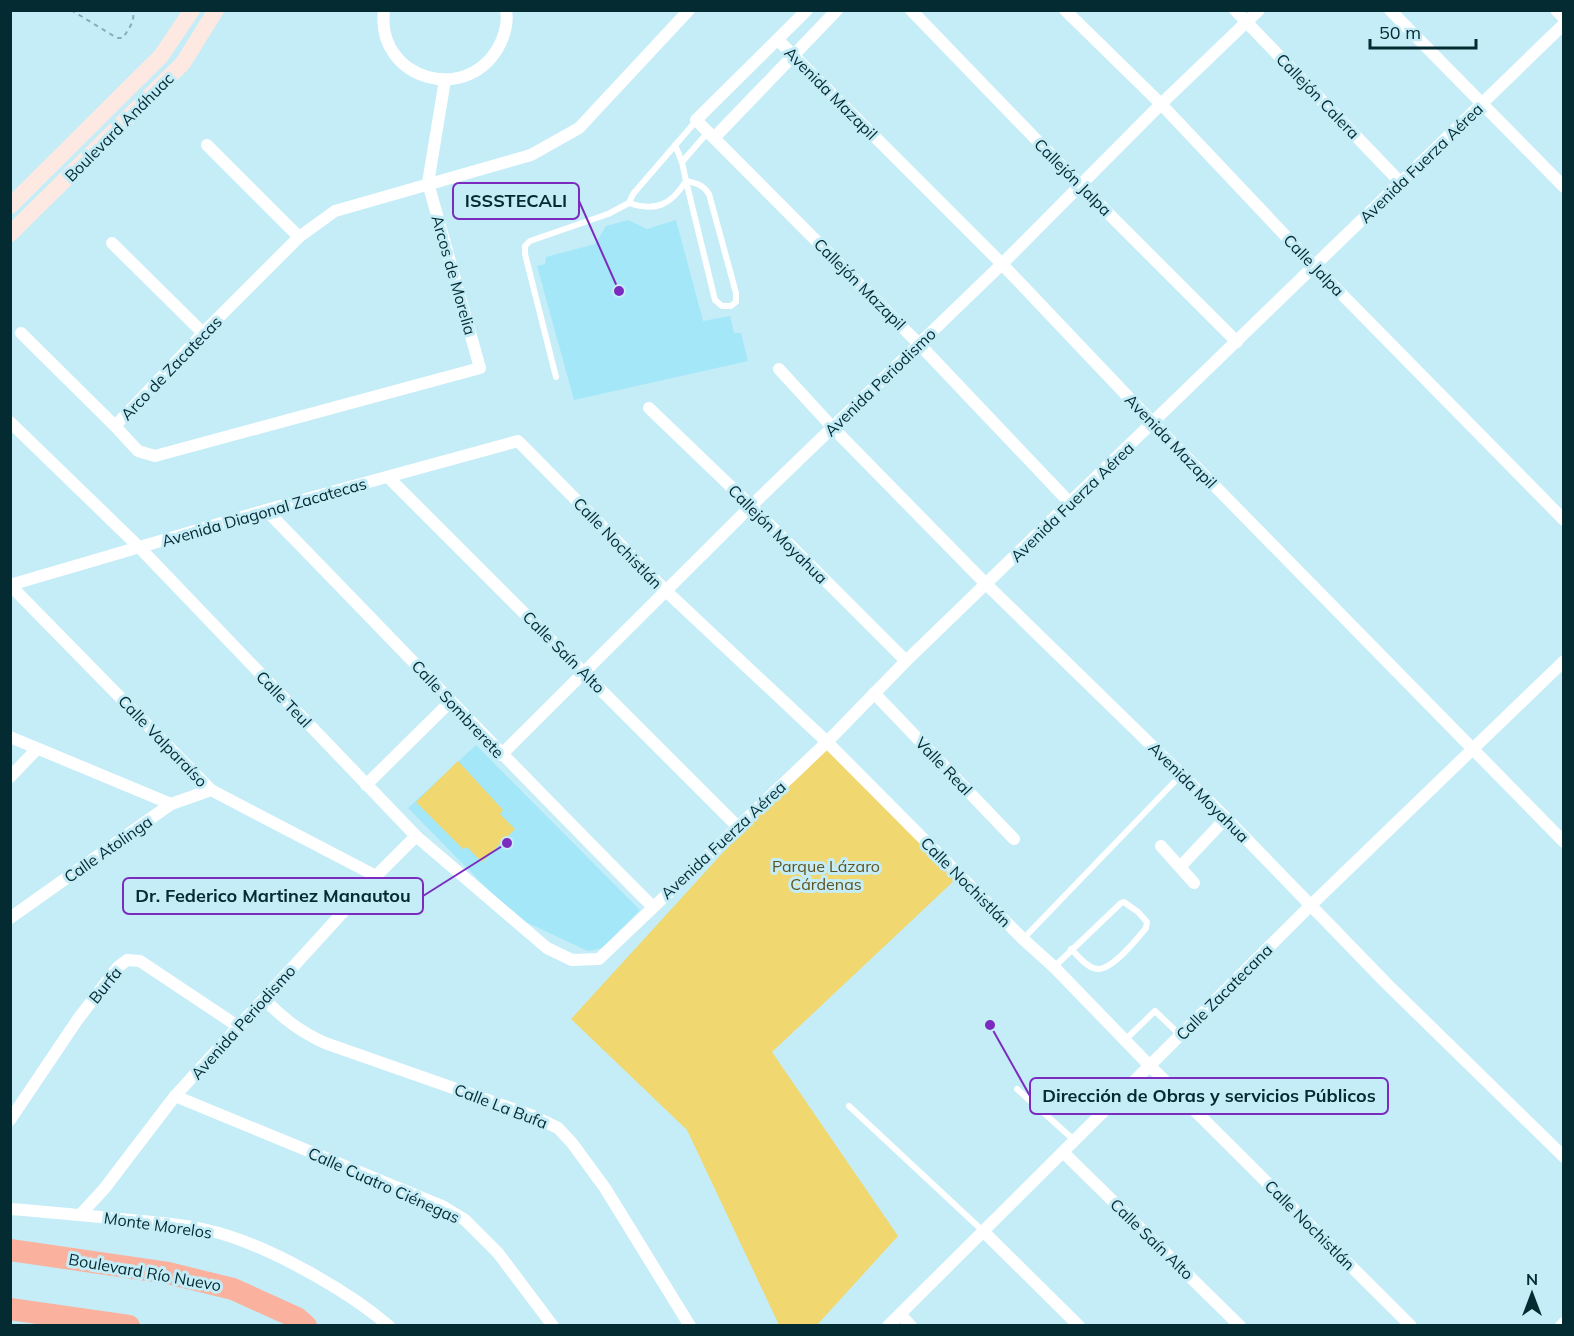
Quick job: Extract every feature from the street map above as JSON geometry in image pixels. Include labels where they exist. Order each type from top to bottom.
[{"type":"highway","name":"Boulevard Río Nuevo","points":[[10,1250],[168,1274],[233,1288],[297,1318],[306,1326]]},
{"type":"highway","points":[[10,1309],[129,1326]]},
{"type":"main road","name":"Boulevard Anáhuac","points":[[10,206],[161,56],[192,10]]},
{"type":"main road","name":"Boulevard Anáhuac","points":[[10,234],[183,63],[216,10]]},
{"type":"street","points":[[384,10],[386,39],[395,56],[409,69],[426,78],[445,80],[465,77],[483,68],[496,53],[504,35],[506,10]]},
{"type":"street","points":[[696,120],[807,10]]},
{"type":"street","points":[[711,135],[837,10]]},
{"type":"street","name":"Callejón Jalpa","points":[[910,10],[1237,342]]},
{"type":"street","name":"Calle Jalpa","points":[[1065,10],[1161,104],[1314,266],[1563,520]]},
{"type":"street","name":"Callejón Calera","points":[[1235,10],[1400,182]]},
{"type":"street","name":"Avenida Periodismo","points":[[501,755],[751,506],[1002,264],[1161,104],[1259,10]]},
{"type":"street","points":[[1390,10],[1563,187]]},
{"type":"street","points":[[1556,10],[1563,18]]},
{"type":"street","name":"Arco de Zacatecas","points":[[480,368],[155,456],[138,451],[115,426],[203,333],[299,237],[335,211],[531,155],[579,128],[685,12]]},
{"type":"street","name":"Avenida Fuerza Aérea","points":[[572,960],[599,959],[827,742],[906,661],[1563,24]]},
{"type":"street","name":"Avenida Mazapil","points":[[778,39],[1002,264],[1153,423],[1563,842]]},
{"type":"street","points":[[428,183],[445,80]]},
{"type":"street","name":"Callejón Mazapil","points":[[696,120],[919,344],[1070,503]]},
{"type":"street","points":[[207,145],[299,237]]},
{"type":"street","name":"Arcos de Morelia","points":[[428,183],[480,368]]},
{"type":"street","points":[[112,243],[203,333]]},
{"type":"street","points":[[21,333],[115,426]]},
{"type":"street","name":"Avenida Moyahua","points":[[779,369],[833,428],[987,584],[1226,818],[1310,906],[1563,1157]]},
{"type":"street","name":"Callejón Moyahua","points":[[648,408],[751,506],[906,661]]},
{"type":"street","name":"Calle Teul","points":[[10,422],[139,547],[416,836],[547,948],[572,960]]},
{"type":"street","name":"Avenida Diagonal Zacatecas","points":[[10,585],[266,510],[518,441]]},
{"type":"street","name":"Calle Nochistlán","points":[[518,441],[666,591],[827,742],[1411,1326]]},
{"type":"street","name":"Calle Saín Alto","points":[[388,478],[738,827]]},
{"type":"street","name":"Calle Sombrerete","points":[[266,510],[501,755],[653,907]]},
{"type":"street","name":"Calle Valparaíso","points":[[10,585],[211,790],[376,876]]},
{"type":"street","name":"Calle Zacatecana","points":[[888,1326],[1310,906],[1473,751],[1563,661]]},
{"type":"street","name":"Valle Real","points":[[874,693],[1014,839]]},
{"type":"street","points":[[366,785],[451,701]]},
{"type":"street","points":[[10,737],[171,804]]},
{"type":"street","points":[[10,777],[37,749]]},
{"type":"street","name":"Calle Atolinga","points":[[10,918],[171,804],[211,790]]},
{"type":"street","points":[[1180,867],[1226,818]]},
{"type":"street","name":"Avenida Periodismo","points":[[80,1215],[104,1189],[176,1096],[376,876],[416,836]]},
{"type":"street","points":[[1161,846],[1194,882]]},
{"type":"street","name":"Burfa","points":[[10,1120],[78,1019],[118,967],[127,960],[140,961],[239,1027]]},
{"type":"street","name":"Calle La Bufa","points":[[264,999],[284,1019],[303,1033],[533,1116],[558,1128],[605,1188],[690,1326]]},
{"type":"street","name":"Calle Cuatro Ciénegas","points":[[176,1096],[442,1206],[465,1220],[498,1253],[553,1326]]},
{"type":"street","name":"Calle Saín Alto","points":[[1063,1152],[1240,1326]]},
{"type":"street","name":"Monte Morelos","points":[[10,1209],[171,1224],[208,1230],[251,1244],[291,1263],[372,1311],[389,1326]]},
{"type":"street","points":[[984,1232],[1079,1326]]},
{"type":"street","points":[[900,1314],[912,1326]]},
{"type":"lane","points":[[556,376],[525,254],[525,246],[530,241],[608,214],[629,203],[633,194],[696,120]]},
{"type":"lane","points":[[682,162],[711,135]]},
{"type":"lane","points":[[675,145],[682,162],[686,181],[716,300],[722,306],[730,306],[736,302],[736,293],[709,194],[705,187],[686,181]]},
{"type":"lane","points":[[629,203],[646,208],[666,204],[677,195],[686,181]]},
{"type":"lane","points":[[1023,939],[1182,775]]},
{"type":"lane","points":[[1054,967],[1071,949],[1121,903],[1124,902],[1130,906],[1147,922],[1146,928],[1107,967],[1098,969],[1088,965],[1071,949]]},
{"type":"lane","points":[[1124,1040],[1155,1011],[1180,1035]]},
{"type":"lane","points":[[1017,1089],[1074,1141]]},
{"type":"lane","points":[[849,1106],[984,1232]]},
{"type":"path","points":[[71,10],[117,38],[123,38],[134,19],[133,10]]},
{"type":"shaded area","points":[[628,220],[647,229],[676,220],[703,321],[730,316],[734,333],[741,333],[748,361],[574,400],[537,266],[545,264],[546,257],[595,244],[606,226]]},
{"type":"shaded area","points":[[476,745],[640,910],[602,948],[588,951],[515,917],[408,808]]},
{"type":"green space","name":"Parque Lázaro Cárdenas","points":[[823,743],[958,877],[772,1052],[898,1236],[817,1325],[779,1325],[687,1130],[571,1019]]},
{"type":"green space","points":[[458,761],[503,810],[500,814],[515,829],[482,862],[467,847],[463,849],[416,802]]},
{"type":"place","name":"ISSSTECALI","points":[[619,291]]},
{"type":"place","name":"Dr. Federico Martinez Manautou","points":[[507,843]]},
{"type":"place","name":"Dirección de Obras y servicios Públicos","points":[[990,1025]]}]
